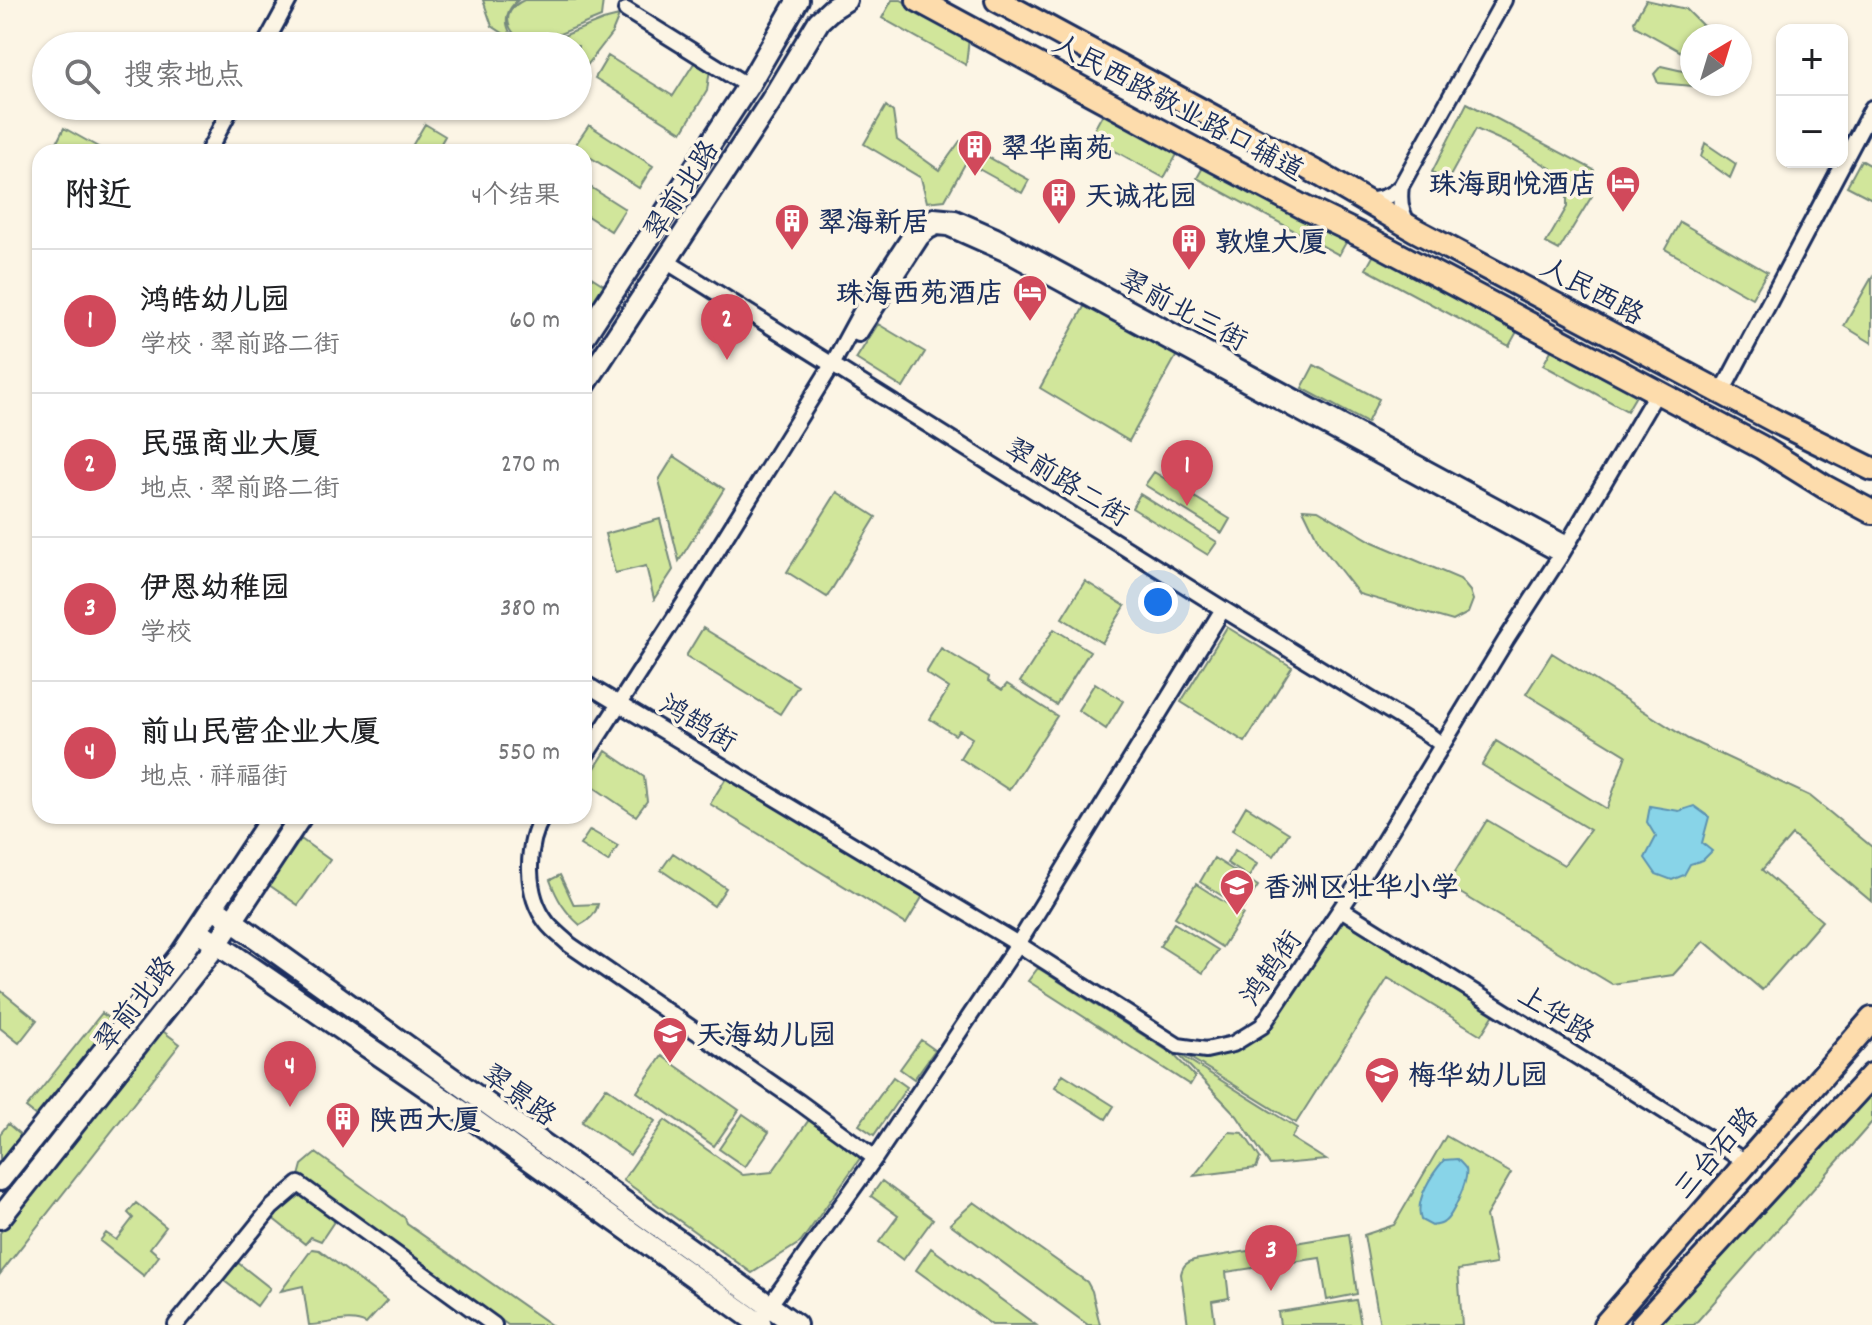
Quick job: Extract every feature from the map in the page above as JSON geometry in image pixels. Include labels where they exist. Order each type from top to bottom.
[{"type":"main road","name":"翠前北路","points":[[592,374],[771,101],[819,21],[846,0]]},
{"type":"main road","name":"人民西路敬业路口辅道","points":[[918,0],[1201,153],[1657,392]]},
{"type":"main road","name":"人民西路敬业路口辅道","points":[[997,0],[1321,175],[1384,214]]},
{"type":"main road","name":"翠前北路","points":[[592,325],[748,86],[797,3]]},
{"type":"main road","name":"人民西路","points":[[1384,214],[1872,469]]},
{"type":"main road","points":[[1657,392],[1761,447],[1872,512]]},
{"type":"main road","points":[[1800,472],[1817,441]]},
{"type":"main road","name":"翠前北路","points":[[0,1180],[181,954],[268,824]]},
{"type":"main road","name":"翠前北路","points":[[0,1218],[217,944],[296,824]]},
{"type":"main road","name":"翠景路","points":[[213,907],[762,1320]]},
{"type":"main road","name":"翠景路","points":[[197,930],[762,1320],[796,1325]]},
{"type":"main road","name":"三台石路","points":[[1605,1325],[1872,1019]]},
{"type":"main road","points":[[1854,1039],[1872,1025]]},
{"type":"main road","points":[[1642,1325],[1872,1075]]},
{"type":"street","points":[[272,32],[289,0]]},
{"type":"street","points":[[1363,201],[1377,200],[1396,192],[1401,186],[1504,0]]},
{"type":"street","points":[[626,10],[748,86]]},
{"type":"street","points":[[1722,392],[1872,108]]},
{"type":"street","points":[[212,144],[225,120]]},
{"type":"street","points":[[1401,186],[1401,210],[1415,230]]},
{"type":"street","name":"翠前北三街","points":[[592,746],[832,365],[850,347],[921,238],[937,227],[948,228],[1009,255],[1564,550]]},
{"type":"street","name":"翠前路二街","points":[[666,261],[1442,745]]},
{"type":"street","name":"鸿鹄街","points":[[592,688],[1018,944],[1178,1046],[1206,1050],[1233,1044],[1262,1026],[1341,909],[1564,550],[1657,392]]},
{"type":"street","points":[[762,1320],[1018,944],[1223,609]]},
{"type":"street","points":[[540,824],[532,847],[531,869],[535,899],[547,923],[570,945],[875,1158]]},
{"type":"street","name":"上华路","points":[[1341,909],[1746,1162]]},
{"type":"street","points":[[176,1325],[271,1208],[299,1184],[494,1325]]},
{"type":"green space","points":[[483,0],[518,0],[507,16],[510,32],[501,32],[492,26]]},
{"type":"green space","points":[[524,0],[603,0],[601,17],[565,32],[513,32],[508,18],[515,5]]},
{"type":"green space","points":[[892,0],[901,0],[969,38],[966,65],[882,18]]},
{"type":"green space","points":[[1646,0],[1686,9],[1701,24],[1680,24],[1680,51],[1635,26],[1634,21]]},
{"type":"green space","points":[[619,16],[612,33],[592,59],[592,32],[573,32]]},
{"type":"green space","points":[[608,56],[673,96],[696,60],[710,68],[707,91],[682,132],[595,78]]},
{"type":"green space","points":[[1661,66],[1680,70],[1680,85],[1658,83],[1654,74]]},
{"type":"green space","points":[[1467,103],[1594,170],[1592,196],[1559,250],[1546,243],[1567,207],[1567,178],[1512,145],[1476,129],[1448,180],[1432,172]]},
{"type":"green space","points":[[886,106],[893,112],[897,140],[939,170],[960,141],[1029,180],[1022,193],[966,162],[945,200],[927,202],[921,178],[864,144]]},
{"type":"green space","points":[[1106,108],[1180,149],[1164,178],[1090,137]]},
{"type":"green space","points":[[425,124],[445,136],[440,144],[413,144]]},
{"type":"green space","points":[[589,125],[653,166],[639,188],[592,158],[592,144],[576,144]]},
{"type":"green space","points":[[64,128],[93,144],[56,144]]},
{"type":"green space","points":[[1705,143],[1736,164],[1730,178],[1701,157]]},
{"type":"green space","points":[[1207,160],[1349,237],[1339,255],[1197,178]]},
{"type":"green space","points":[[1861,160],[1872,166],[1872,199],[1847,186]]},
{"type":"green space","points":[[592,188],[625,209],[611,231],[592,219]]},
{"type":"green space","points":[[1680,222],[1767,272],[1752,298],[1665,249]]},
{"type":"green space","points":[[1376,251],[1519,328],[1509,346],[1366,269]]},
{"type":"green space","points":[[592,277],[607,287],[592,310]]},
{"type":"green space","points":[[1872,277],[1872,343],[1844,326]]},
{"type":"green space","points":[[1086,303],[1178,353],[1129,441],[1040,388]]},
{"type":"green space","points":[[878,324],[925,352],[903,388],[856,359]]},
{"type":"green space","points":[[1553,347],[1637,394],[1627,411],[1543,365]]},
{"type":"green space","points":[[1314,365],[1379,399],[1367,423],[1302,388]]},
{"type":"green space","points":[[674,456],[724,489],[679,561],[659,480]]},
{"type":"green space","points":[[1154,472],[1230,519],[1222,533],[1145,485]]},
{"type":"green space","points":[[837,492],[876,517],[827,597],[787,572]]},
{"type":"green space","points":[[1140,494],[1217,542],[1208,555],[1132,508]]},
{"type":"green space","points":[[1303,509],[1318,510],[1373,542],[1460,579],[1473,600],[1468,613],[1453,621],[1359,594],[1320,544]]},
{"type":"green space","points":[[660,519],[673,570],[654,599],[646,566],[615,573],[605,534]]},
{"type":"green space","points":[[1085,581],[1125,606],[1102,643],[1062,618]]},
{"type":"green space","points":[[1227,627],[1292,667],[1245,742],[1181,702]]},
{"type":"green space","points":[[703,628],[798,686],[780,714],[686,656]]},
{"type":"green space","points":[[1054,629],[1090,651],[1056,705],[1020,682]]},
{"type":"green space","points":[[941,648],[989,677],[988,681],[1002,690],[1007,684],[1057,716],[1009,790],[960,758],[972,738],[959,730],[955,735],[930,719],[949,688],[926,673]]},
{"type":"green space","points":[[1552,653],[1688,739],[1810,796],[1872,847],[1872,902],[1792,835],[1762,870],[1822,921],[1762,990],[1704,941],[1673,975],[1612,984],[1447,885],[1487,820],[1564,865],[1590,830],[1482,765],[1496,741],[1607,809],[1626,755],[1526,694]]},
{"type":"green space","points":[[1095,683],[1123,701],[1106,729],[1078,710]]},
{"type":"green space","points":[[606,751],[644,777],[647,801],[636,816],[592,786],[592,773]]},
{"type":"green space","points":[[728,775],[924,894],[906,924],[710,804]]},
{"type":"green space","points":[[1246,806],[1289,833],[1274,856],[1232,830]]},
{"type":"green space","points":[[590,830],[618,846],[608,862],[580,845]]},
{"type":"green space","points":[[301,839],[330,860],[298,905],[269,885]]},
{"type":"green space","points":[[1235,850],[1257,864],[1249,877],[1227,863]]},
{"type":"green space","points":[[673,853],[726,888],[714,906],[661,870]]},
{"type":"green space","points":[[1214,858],[1258,886],[1243,909],[1200,882]]},
{"type":"green space","points":[[560,875],[574,905],[598,904],[591,917],[580,925],[566,910],[550,880]]},
{"type":"green space","points":[[1196,884],[1243,914],[1222,947],[1175,917]]},
{"type":"green space","points":[[1343,917],[1496,1011],[1481,1035],[1388,978],[1296,1123],[1179,1051],[1238,1046],[1268,1032]]},
{"type":"green space","points":[[1174,923],[1218,950],[1203,973],[1160,946]]},
{"type":"green space","points":[[1038,968],[1174,1055],[1195,1077],[1190,1085],[1028,981]]},
{"type":"green space","points":[[0,990],[37,1020],[19,1043],[0,1028]]},
{"type":"green space","points":[[102,1013],[115,1024],[40,1119],[26,1108]]},
{"type":"green space","points":[[160,1029],[180,1044],[0,1274],[0,1233]]},
{"type":"green space","points":[[921,1040],[935,1050],[914,1079],[900,1069]]},
{"type":"green space","points":[[1176,1052],[1297,1128],[1291,1138],[1326,1160],[1270,1165],[1237,1116]]},
{"type":"green space","points":[[662,1056],[739,1110],[714,1146],[637,1092]]},
{"type":"green space","points":[[1063,1074],[1114,1106],[1106,1119],[1055,1087]]},
{"type":"green space","points":[[1872,1075],[1872,1122],[1694,1325],[1643,1325]]},
{"type":"green space","points":[[893,1077],[907,1087],[874,1135],[859,1125]]},
{"type":"green space","points":[[606,1087],[655,1121],[630,1155],[582,1122]]},
{"type":"green space","points":[[743,1114],[769,1132],[745,1167],[719,1149]]},
{"type":"green space","points":[[811,1117],[863,1154],[801,1242],[752,1273],[623,1180],[665,1120],[743,1175],[772,1172]]},
{"type":"green space","points":[[8,1124],[23,1137],[0,1166],[0,1134]]},
{"type":"green space","points":[[1229,1132],[1243,1133],[1260,1158],[1256,1168],[1194,1176]]},
{"type":"green space","points":[[1446,1136],[1511,1173],[1486,1216],[1496,1264],[1458,1270],[1462,1325],[1380,1325],[1364,1235],[1394,1225]]},
{"type":"green space","points":[[316,1153],[405,1218],[407,1224],[551,1325],[508,1325],[299,1176],[302,1165]]},
{"type":"green space","points":[[882,1181],[933,1219],[903,1260],[879,1242],[898,1216],[871,1196]]},
{"type":"green space","points":[[299,1194],[335,1220],[321,1241],[311,1237],[305,1244],[271,1217]]},
{"type":"green space","points":[[974,1202],[1087,1282],[1100,1325],[1088,1325],[950,1224]]},
{"type":"green space","points":[[136,1203],[166,1227],[150,1248],[159,1256],[144,1276],[100,1241],[106,1233],[116,1240],[133,1218],[128,1213]]},
{"type":"green space","points":[[1349,1234],[1357,1294],[1327,1300],[1320,1258],[1226,1272],[1229,1298],[1212,1301],[1215,1323],[1188,1325],[1181,1274],[1189,1262]]},
{"type":"green space","points":[[931,1248],[1036,1325],[992,1325],[916,1270]]},
{"type":"green space","points":[[312,1249],[319,1250],[387,1301],[366,1324],[346,1320],[309,1325],[303,1286],[281,1291]]},
{"type":"green space","points":[[237,1262],[270,1288],[257,1306],[223,1280]]},
{"type":"green space","points":[[1356,1300],[1361,1325],[1280,1325],[1278,1312]]},
{"type":"water","points":[[1650,806],[1679,811],[1694,806],[1709,817],[1702,843],[1712,851],[1703,860],[1690,864],[1684,875],[1672,880],[1656,874],[1645,858],[1656,837],[1647,822]]},
{"type":"water","points":[[1457,1159],[1466,1169],[1463,1189],[1448,1218],[1432,1226],[1421,1220],[1422,1196],[1444,1160]]},
{"type":"place","name":"翠华南苑","points":[[975,178]]},
{"type":"place","name":"珠海朗悦酒店","points":[[1623,214]]},
{"type":"place","name":"天诚花园","points":[[1059,226]]},
{"type":"place","name":"翠海新居","points":[[792,252]]},
{"type":"place","name":"敦煌大厦","points":[[1189,272]]},
{"type":"place","name":"珠海西苑酒店","points":[[1030,323]]},
{"type":"place","name":"民强商业大厦","points":[[727,360]]},
{"type":"place","name":"鸿皓幼儿园","points":[[1187,506]]},
{"type":"place","name":"香洲区壮华小学","points":[[1237,917]]},
{"type":"place","name":"天海幼儿园","points":[[670,1065]]},
{"type":"place","name":"梅华幼儿园","points":[[1382,1105]]},
{"type":"place","name":"前山民营企业大厦","points":[[290,1107]]},
{"type":"place","name":"陕西大厦","points":[[343,1150]]},
{"type":"place","name":"伊恩幼稚园","points":[[1271,1291]]}]
